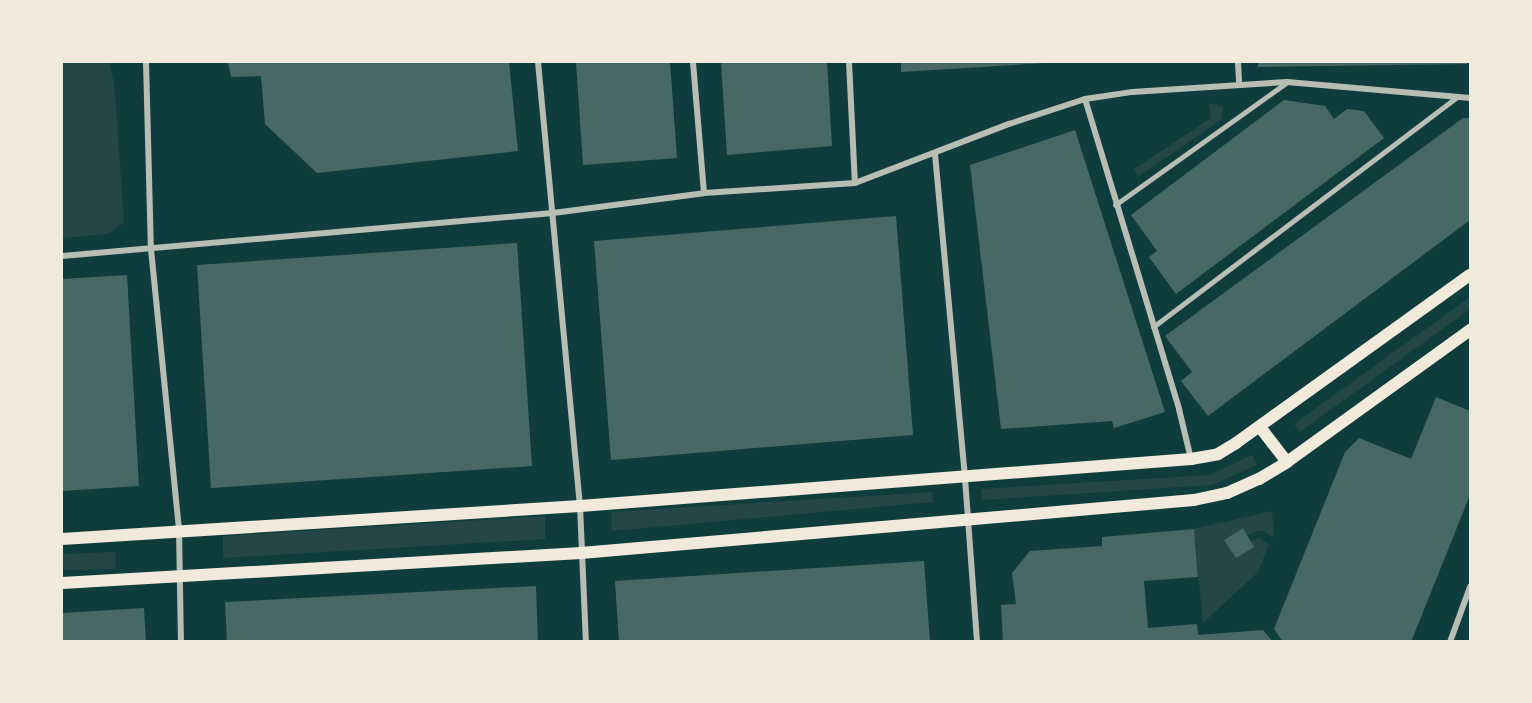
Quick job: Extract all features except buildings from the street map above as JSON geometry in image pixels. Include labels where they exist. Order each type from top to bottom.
[{"type":"main road","points":[[62,539],[580,506],[965,478],[1191,459],[1218,454],[1260,427],[1470,275]]},
{"type":"main road","points":[[62,582],[581,553],[1194,500],[1227,493],[1259,479],[1287,462],[1470,330]]},
{"type":"main road","points":[[1260,427],[1287,462]]},
{"type":"street","points":[[146,62],[151,249],[179,530],[178,575],[181,642]]},
{"type":"street","points":[[538,62],[580,506],[586,642]]},
{"type":"street","points":[[693,62],[704,193]]},
{"type":"street","points":[[849,62],[855,183]]},
{"type":"street","points":[[1238,62],[1239,84]]},
{"type":"street","points":[[62,256],[553,213],[704,193],[855,183],[1009,124],[1085,99],[1132,92],[1287,82],[1470,98]]},
{"type":"street","points":[[1085,99],[1115,205],[1179,410],[1191,459]]},
{"type":"street","points":[[935,154],[969,521],[977,642]]},
{"type":"street","points":[[1450,642],[1470,587]]},
{"type":"lane","points":[[1115,205],[1287,82]]},
{"type":"lane","points":[[1153,327],[1458,97]]},
{"type":"shaded area","points":[[62,62],[110,62],[115,91],[124,222],[107,234],[62,238]]},
{"type":"shaded area","points":[[1209,103],[1223,107],[1221,120],[1138,177],[1134,169],[1211,118]]},
{"type":"shaded area","points":[[1470,297],[1470,309],[1300,432],[1294,424]]},
{"type":"shaded area","points":[[1252,455],[1257,465],[1212,485],[982,500],[981,489],[1210,475]]},
{"type":"shaded area","points":[[932,492],[933,502],[612,531],[611,512]]},
{"type":"shaded area","points":[[1272,511],[1274,532],[1272,537],[1264,531],[1247,535],[1250,541],[1259,538],[1269,544],[1258,572],[1203,623],[1194,529]]},
{"type":"shaded area","points":[[545,516],[545,539],[223,558],[223,536]]},
{"type":"shaded area","points":[[115,552],[116,569],[62,570],[62,554]]}]
